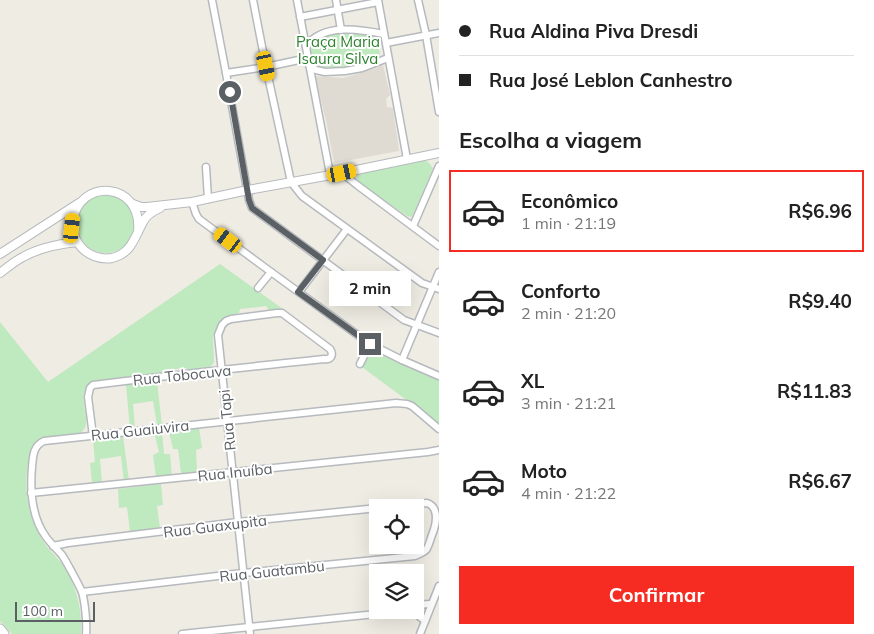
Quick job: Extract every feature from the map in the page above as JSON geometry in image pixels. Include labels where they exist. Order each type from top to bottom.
[{"type":"main road","points":[[0,629],[4,634]]},
{"type":"street","points":[[212,0],[252,208],[404,320],[439,332]]},
{"type":"street","points":[[253,0],[292,182],[302,196],[422,283],[436,288]]},
{"type":"street","points":[[297,0],[330,174]]},
{"type":"street","points":[[336,0],[341,30]]},
{"type":"street","points":[[418,0],[439,112]]},
{"type":"street","points":[[300,17],[378,1],[406,159]]},
{"type":"street","points":[[306,46],[311,40],[328,32],[358,29],[384,34]]},
{"type":"street","points":[[386,43],[439,33]]},
{"type":"street","points":[[308,61],[316,70],[325,72],[362,68],[388,58]]},
{"type":"street","points":[[226,73],[308,61]]},
{"type":"street","points":[[0,254],[81,202],[90,194],[101,191],[112,191],[123,195],[133,204],[147,208],[208,199],[439,153]]},
{"type":"street","points":[[413,226],[439,166]]},
{"type":"street","points":[[206,167],[208,199]]},
{"type":"street","points":[[342,173],[439,246]]},
{"type":"street","points":[[81,202],[73,214],[72,228],[76,242],[85,252],[97,258],[111,258],[123,253],[133,244],[143,222],[149,214],[162,206]]},
{"type":"street","points":[[192,202],[200,219],[370,344],[439,376]]},
{"type":"street","points":[[133,204],[139,222],[138,232]]},
{"type":"street","points":[[298,292],[347,229]]},
{"type":"street","points":[[0,273],[24,256],[61,244],[76,242]]},
{"type":"street","points":[[258,288],[271,272]]},
{"type":"street","points":[[402,360],[416,324],[436,288],[439,272]]},
{"type":"street","name":"Rua Tapi","points":[[250,630],[218,335],[222,325],[231,318],[282,313],[323,350]]},
{"type":"street","points":[[360,364],[370,344]]},
{"type":"street","points":[[330,349],[332,355],[330,358],[324,359],[321,357],[323,350],[330,349]]},
{"type":"street","name":"Rua Tobocuva","points":[[93,436],[88,397],[90,388],[93,385],[324,359]]},
{"type":"street","name":"Rua Guaiuvira","points":[[86,634],[82,592],[62,555],[45,536],[39,525],[31,494],[34,450],[40,443],[44,441],[403,403],[412,406],[439,429]]},
{"type":"street","name":"Rua Inuíba","points":[[31,494],[439,450]]},
{"type":"street","points":[[424,503],[433,504],[439,512],[439,518]]},
{"type":"street","name":"Rua Guaxupita","points":[[53,546],[238,522],[369,509]]},
{"type":"street","name":"Rua Guatambu","points":[[82,592],[415,556],[427,549],[439,518]]},
{"type":"street","points":[[420,634],[439,586]]},
{"type":"street","points":[[424,605],[431,604]]},
{"type":"street","points":[[182,634],[250,630],[369,616]]},
{"type":"shaded area","points":[[383,65],[390,95],[386,99],[387,107],[393,108],[399,151],[334,163],[315,76],[343,78]]},
{"type":"green space","name":"Praça Maria Isaura Silva","points":[[354,32],[376,36],[380,54],[361,63],[340,67],[323,67],[312,63],[310,48],[322,36]]},
{"type":"green space","points":[[423,160],[428,162],[433,168],[411,217],[358,182],[357,176],[360,173]]},
{"type":"green space","points":[[106,195],[117,197],[130,208],[135,224],[133,235],[122,248],[106,253],[95,251],[82,240],[77,224],[79,213],[90,200]]},
{"type":"green space","points":[[220,264],[283,309],[269,310],[266,306],[240,309],[239,313],[224,318],[215,330],[213,337],[214,362],[207,369],[189,371],[186,368],[163,370],[161,374],[96,381],[88,386],[84,392],[86,422],[84,429],[79,434],[46,438],[35,442],[29,454],[26,485],[31,516],[39,535],[62,564],[72,582],[80,607],[81,634],[12,634],[0,621],[0,322],[48,382]]},
{"type":"green space","points":[[378,353],[439,380],[439,424],[362,367],[369,356]]},
{"type":"green space","points":[[157,382],[162,425],[157,425],[153,401],[133,404],[135,429],[130,429],[126,385]]},
{"type":"green space","points":[[199,428],[202,448],[196,450],[197,473],[181,473],[178,449],[173,449],[169,432]]},
{"type":"green space","points":[[162,432],[164,454],[170,454],[172,476],[156,477],[153,455],[159,452],[155,436],[151,437],[151,433]]},
{"type":"green space","points":[[123,436],[129,481],[124,482],[121,456],[100,459],[102,483],[92,483],[90,463],[95,462],[93,440]]},
{"type":"green space","points":[[161,484],[163,505],[157,506],[160,528],[130,532],[127,507],[119,508],[118,489]]},
{"type":"route","points":[[230,92],[252,208],[323,260],[298,292],[370,344]]}]
